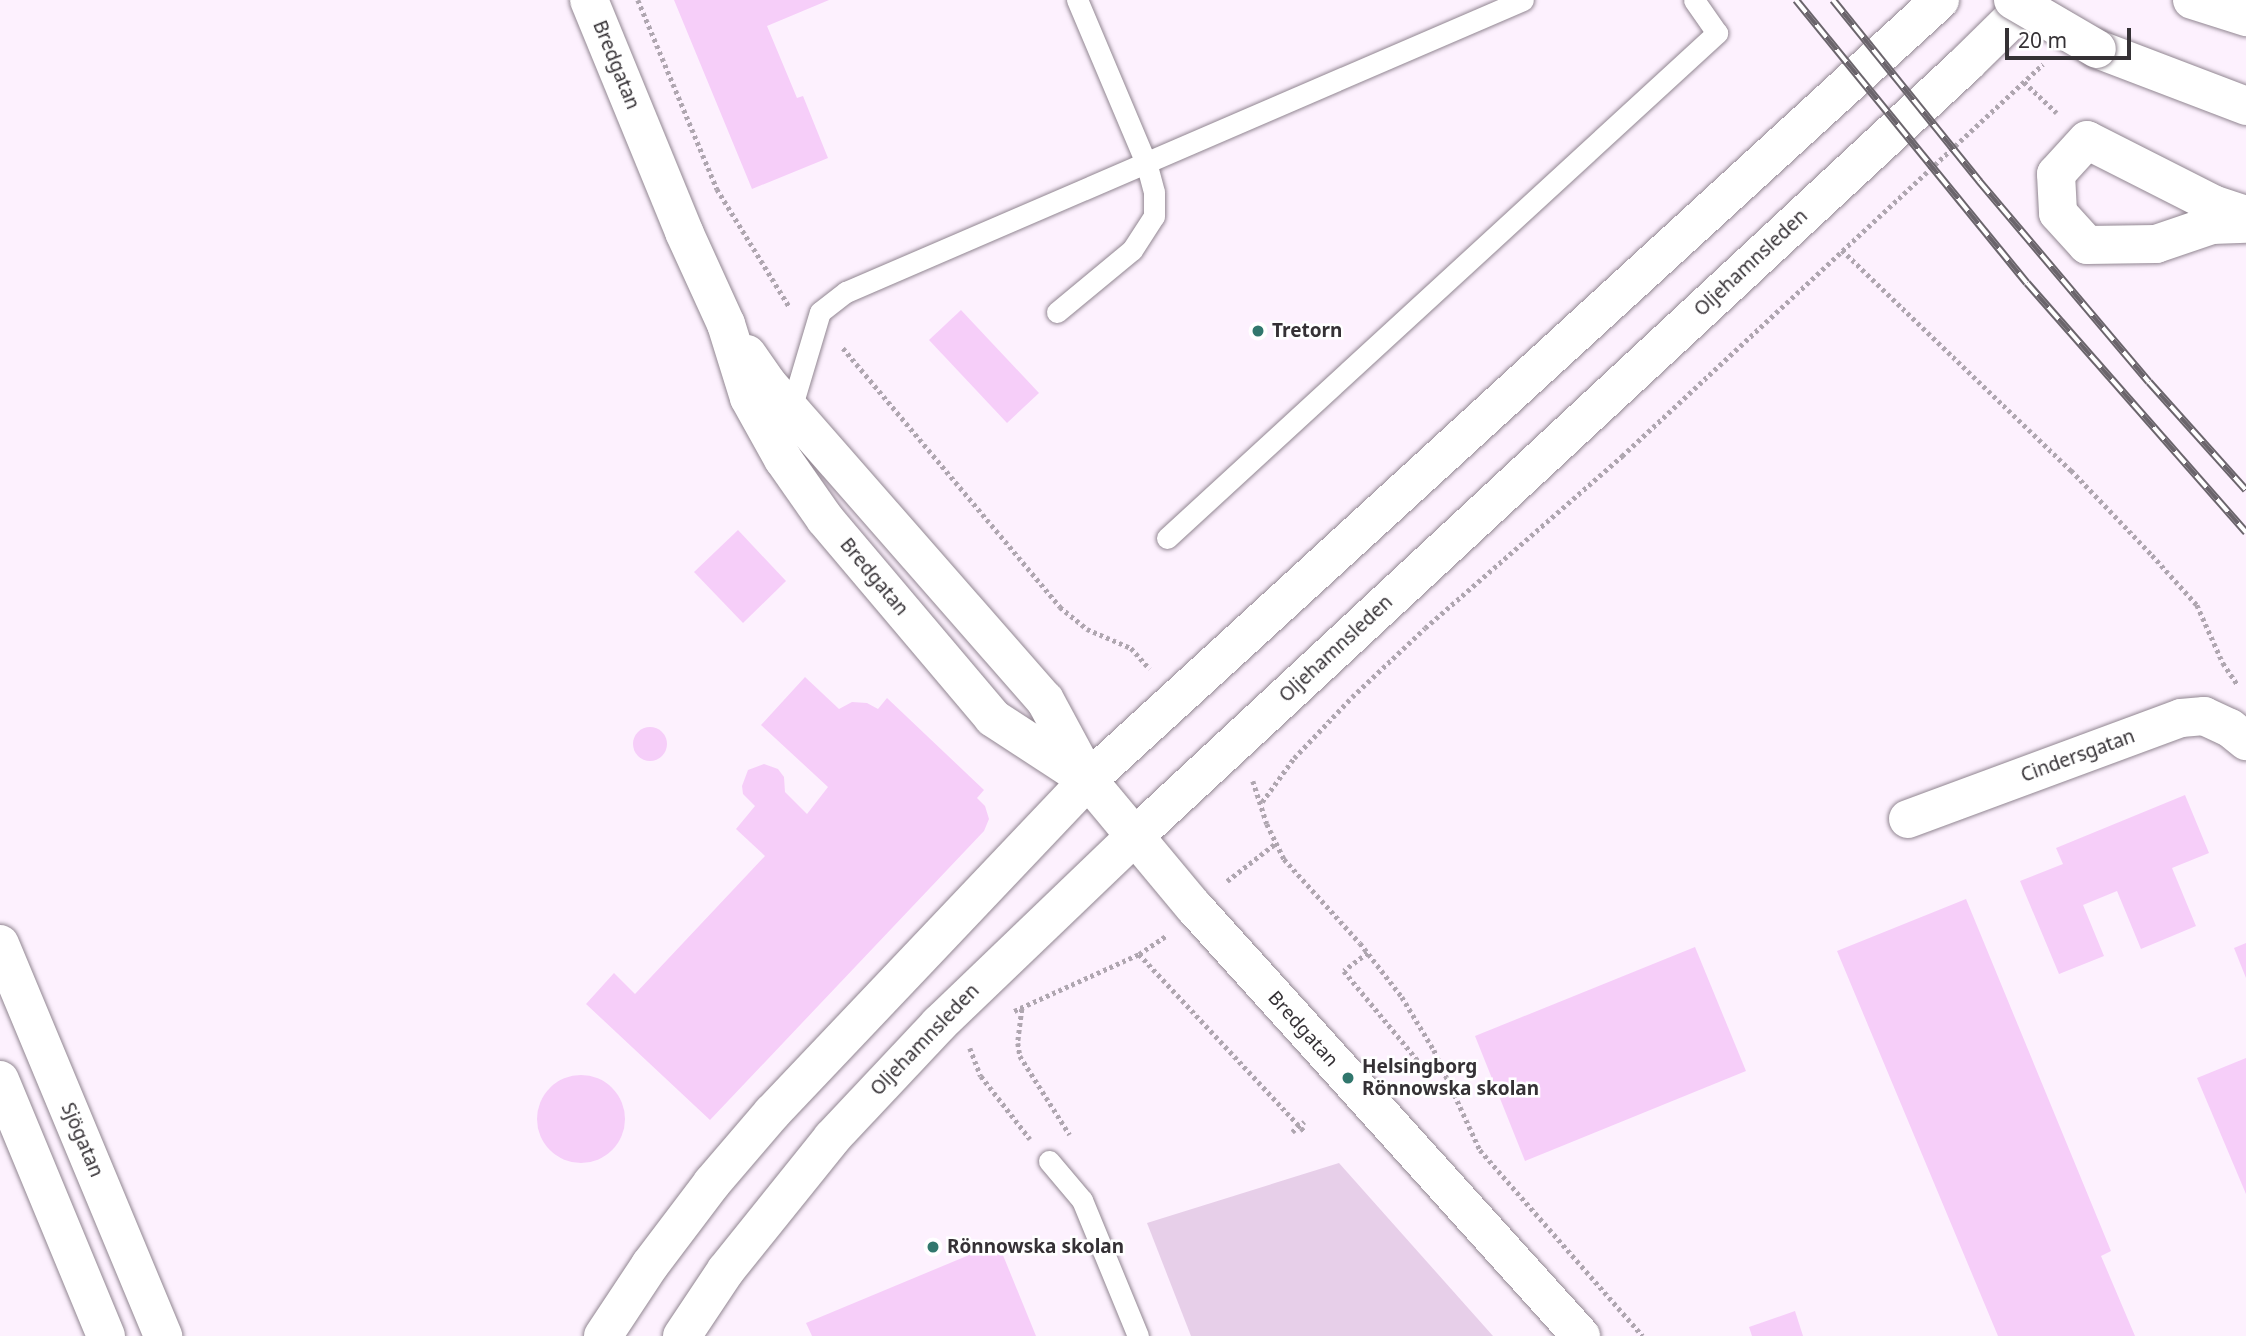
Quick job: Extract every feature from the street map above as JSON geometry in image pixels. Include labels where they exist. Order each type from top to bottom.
[{"type":"main road","name":"Bredgatan","points":[[589,0],[679,219],[726,324],[749,398],[783,459],[825,519],[993,718],[1088,780]]},
{"type":"main road","points":[[603,1336],[650,1265],[704,1193],[772,1112],[1088,780],[1940,0]]},
{"type":"main road","points":[[2012,0],[2097,49],[2246,106]]},
{"type":"main road","name":"Oljehamnsleden","points":[[682,1336],[726,1270],[832,1138],[939,1024],[1225,751],[1967,63],[2031,0]]},
{"type":"main road","points":[[2192,0],[2246,17]]},
{"type":"main road","points":[[2246,215],[2213,204],[2087,140],[2056,174],[2058,213],[2087,246],[2156,244],[2212,225],[2246,224]]},
{"type":"main road","name":"Bredgatan","points":[[726,324],[768,384],[1045,700],[1088,780],[1194,908],[1581,1336]]},
{"type":"main road","name":"Cindersgatan","points":[[1908,819],[2181,718],[2204,716],[2230,727],[2246,741]]},
{"type":"main road","name":"Sjögatan","points":[[0,944],[163,1336]]},
{"type":"main road","points":[[0,1080],[106,1336]]},
{"type":"lane","points":[[1057,313],[1132,250],[1154,216],[1154,192],[1146,163],[1077,0]]},
{"type":"lane","points":[[791,410],[820,312],[846,292],[1523,0]]},
{"type":"lane","points":[[1167,538],[1717,33],[1694,0]]},
{"type":"lane","points":[[1049,1161],[1082,1200],[1138,1336]]},
{"type":"path","points":[[638,0],[717,189],[775,287],[790,306],[848,352],[1060,607],[1087,629],[1131,648],[1177,698]]},
{"type":"path","points":[[1262,802],[1294,758],[1361,688],[1425,628],[1622,456],[2053,55]]},
{"type":"path","points":[[1842,250],[2071,470],[2152,555],[2197,605],[2223,663],[2233,680],[2246,691]]},
{"type":"path","points":[[1225,751],[1245,769],[1262,802],[1267,824],[1284,859],[1368,953],[1402,997],[1434,1050],[1480,1150],[1643,1336]]},
{"type":"path","points":[[1368,953],[1344,971],[1419,1062]]},
{"type":"path","points":[[1011,1013],[1139,954],[1301,1124],[1304,1131]]},
{"type":"path","points":[[1022,1008],[1018,1044],[1020,1056],[1069,1132],[1074,1149],[1067,1181]]},
{"type":"path","points":[[969,1041],[981,1076],[1049,1161]]},
{"type":"path","points":[[1292,1132],[1301,1124]]},
{"type":"shaded area","points":[[1339,1163],[1493,1336],[1191,1336],[1147,1223]]},
{"type":"building","points":[[674,0],[829,0],[767,26],[797,98],[803,96],[828,158],[752,189]]},
{"type":"building","points":[[961,310],[1039,393],[1007,423],[929,340]]},
{"type":"building","points":[[738,530],[786,581],[743,623],[694,572]]},
{"type":"building","points":[[805,677],[839,709],[852,702],[867,703],[878,709],[887,698],[984,790],[977,798],[985,806],[989,819],[984,831],[710,1120],[586,1004],[614,973],[635,994],[765,856],[736,829],[755,806],[743,794],[742,786],[748,770],[764,764],[778,769],[784,777],[785,792],[807,814],[828,787],[761,725]]},
{"type":"building","points":[[650,727],[662,732],[667,744],[662,756],[650,761],[638,756],[633,744],[638,732]]},
{"type":"building","points":[[2185,795],[2209,853],[2172,868],[2196,926],[2141,949],[2117,891],[2083,905],[2104,956],[2059,974],[2020,881],[2063,864],[2056,848]]},
{"type":"building","points":[[1966,899],[2111,1251],[2101,1256],[2135,1336],[1998,1336],[1837,951]]},
{"type":"building","points":[[2246,943],[2246,978],[2234,948]]},
{"type":"building","points":[[1695,947],[1746,1071],[1525,1161],[1475,1036]]},
{"type":"building","points":[[2246,1058],[2246,1194],[2197,1078]]},
{"type":"building","points":[[581,1075],[598,1079],[612,1088],[621,1102],[625,1119],[621,1136],[612,1150],[598,1159],[581,1163],[564,1159],[550,1150],[541,1136],[537,1119],[541,1102],[550,1088],[564,1079]]},
{"type":"building","points":[[998,1243],[1036,1336],[812,1336],[806,1323]]},
{"type":"building","points":[[1795,1311],[1803,1336],[1752,1336],[1749,1327]]},
{"type":"railway","points":[[1796,0],[2027,283],[2246,532]]},
{"type":"railway","points":[[1833,0],[1979,181],[2149,382],[2246,490]]},
{"type":"place","name":"Tretorn","points":[[1258,331]]},
{"type":"place","name":"Helsingborg Rönnowska skolan","points":[[1348,1078]]},
{"type":"place","name":"Rönnowska skolan","points":[[933,1247]]}]
